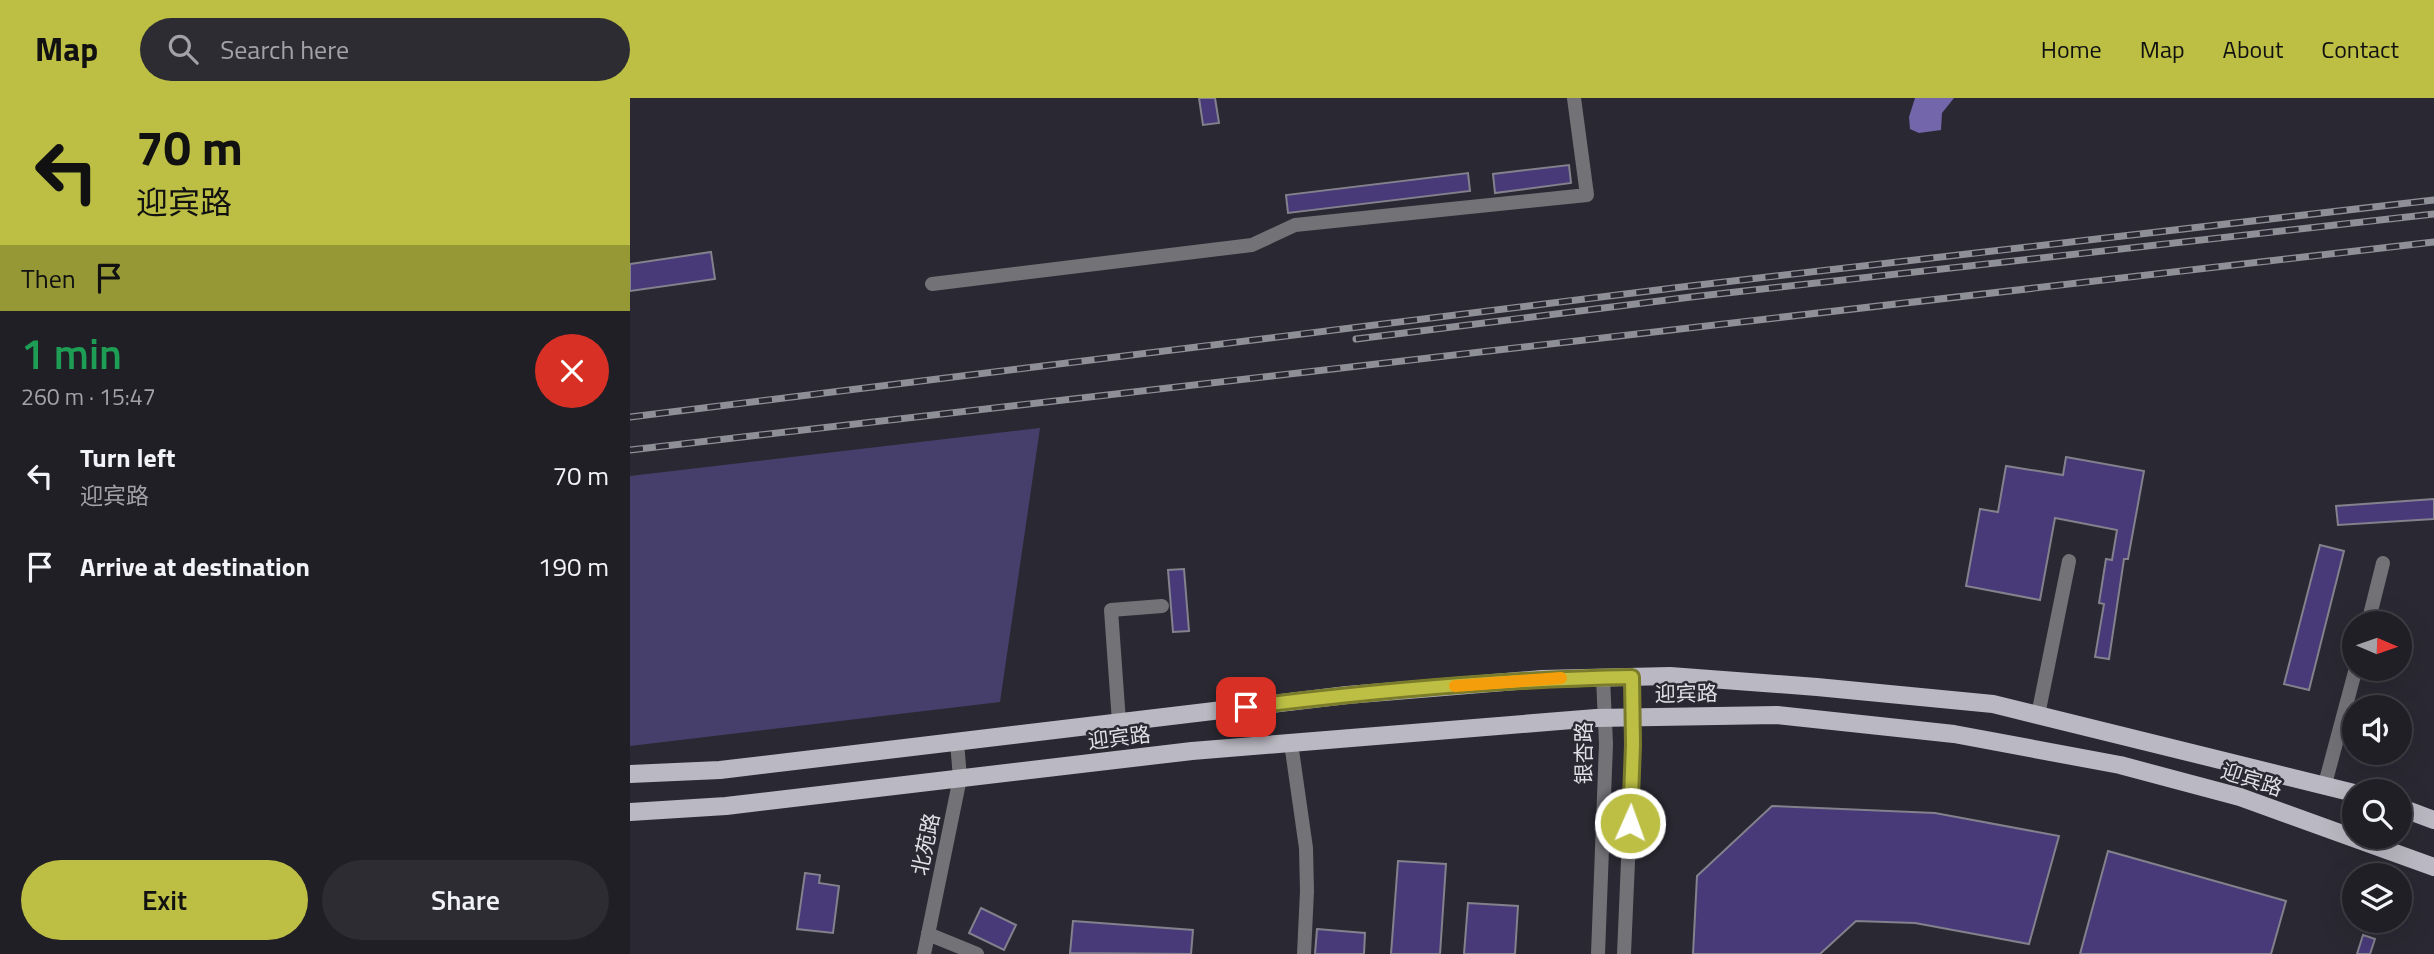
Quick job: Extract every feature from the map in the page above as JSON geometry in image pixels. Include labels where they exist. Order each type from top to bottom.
[{"type":"main road","name":"迎宾路","points":[[630,774],[720,770],[1347,695],[1542,679],[1670,676],[1993,704],[2342,789]]},
{"type":"main road","name":"迎宾路","points":[[630,812],[726,806],[1192,751],[1605,718],[1777,715],[1954,734],[2120,765],[2240,797],[2434,867]]},
{"type":"main road","points":[[2412,812],[2434,820]]},
{"type":"street","points":[[932,284],[1252,245],[1295,225],[1587,195],[1574,98]]},
{"type":"street","points":[[2038,715],[2069,561]]},
{"type":"street","points":[[2371,611],[2383,563]]},
{"type":"street","points":[[1119,722],[1111,610],[1162,606]]},
{"type":"street","points":[[1624,954],[1633,717],[1632,677]]},
{"type":"street","name":"银杏路","points":[[1598,954],[1606,744],[1603,678]]},
{"type":"street","points":[[2325,784],[2353,681]]},
{"type":"street","name":"北苑路","points":[[924,954],[960,778],[957,742]]},
{"type":"street","points":[[1291,743],[1307,848],[1304,954]]},
{"type":"street","points":[[928,934],[977,954]]},
{"type":"shaded area","points":[[1915,98],[1954,98],[1942,113],[1941,130],[1919,133],[1910,129],[1909,117]]},
{"type":"shaded area","points":[[1040,428],[1000,702],[630,746],[630,476]]},
{"type":"building","points":[[1199,98],[1215,98],[1219,123],[1203,125]]},
{"type":"building","points":[[1569,165],[1571,183],[1495,193],[1493,174]]},
{"type":"building","points":[[1468,173],[1470,191],[1288,213],[1286,195]]},
{"type":"building","points":[[711,252],[715,279],[630,291],[630,264]]},
{"type":"building","points":[[2066,457],[2144,471],[2128,559],[2124,559],[2109,659],[2095,657],[2104,604],[2099,603],[2106,559],[2112,560],[2117,530],[2055,518],[2040,600],[1966,586],[1980,509],[1998,512],[2006,466],[2063,475]]},
{"type":"building","points":[[2434,499],[2434,519],[2338,525],[2336,506]]},
{"type":"building","points":[[2320,545],[2344,551],[2309,690],[2284,684]]},
{"type":"building","points":[[1184,569],[1189,631],[1173,632],[1168,570]]},
{"type":"building","points":[[1772,806],[1935,813],[2059,836],[2029,944],[1915,923],[1856,921],[1820,954],[1693,954],[1697,876]]},
{"type":"building","points":[[2108,851],[2286,901],[2271,954],[2080,954]]},
{"type":"building","points":[[1398,861],[1446,864],[1440,954],[1391,954]]},
{"type":"building","points":[[805,873],[820,875],[819,883],[839,886],[833,933],[797,929]]},
{"type":"building","points":[[1468,903],[1518,906],[1515,954],[1464,954]]},
{"type":"building","points":[[981,908],[1016,925],[1004,950],[969,933]]},
{"type":"building","points":[[1073,921],[1193,930],[1191,954],[1070,953]]},
{"type":"building","points":[[1317,929],[1365,933],[1364,954],[1315,954]]},
{"type":"building","points":[[2363,935],[2375,939],[2370,954],[2357,954]]},
{"type":"railway","points":[[630,417],[1690,286],[2434,200]]},
{"type":"railway","points":[[1356,339],[1691,297],[2434,214]]},
{"type":"railway","points":[[630,450],[2434,242]]},
{"type":"slow traffic","points":[[1455,686],[1561,678]]},
{"type":"route","points":[[1246,707],[1347,695],[1542,679],[1632,677],[1630,823]]}]
